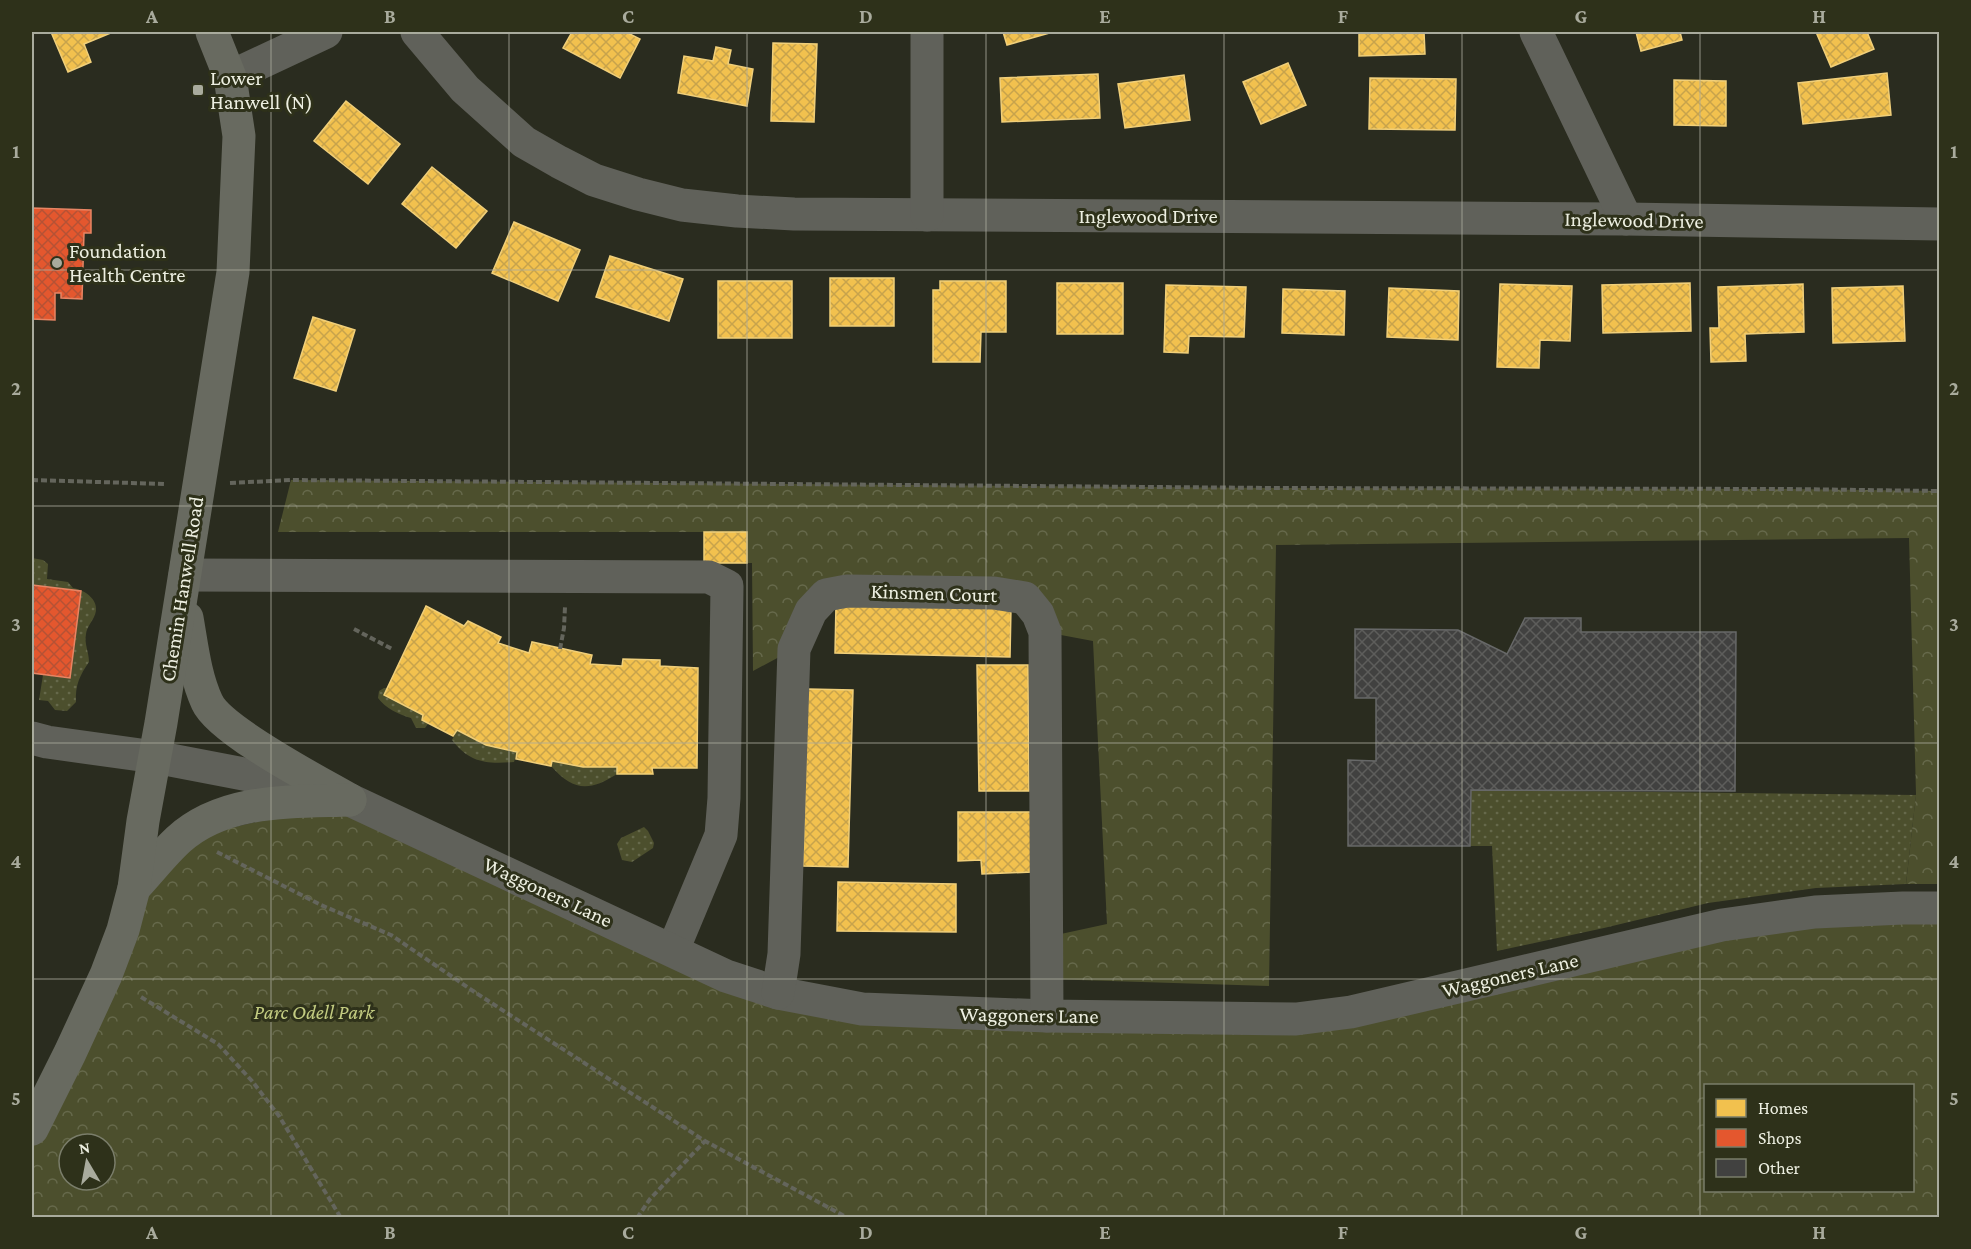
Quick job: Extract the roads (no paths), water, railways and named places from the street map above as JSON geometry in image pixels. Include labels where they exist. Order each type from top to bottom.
[{"type":"main road","name":"Chemin Hanwell Road","points":[[32,1129],[106,975],[123,930],[134,888],[143,821],[184,584],[233,272],[239,136],[230,77],[212,32]]},
{"type":"main road","points":[[184,584],[196,670],[208,704],[218,717],[237,733],[350,800]]},
{"type":"main road","points":[[134,888],[179,840],[194,828],[221,814],[243,807],[278,803],[350,800]]},
{"type":"street","points":[[230,77],[326,32]]},
{"type":"street","name":"Inglewood Drive","points":[[417,32],[465,89],[524,142],[594,180],[638,194],[693,206],[794,214],[1626,219],[1940,224]]},
{"type":"street","points":[[927,32],[927,215]]},
{"type":"street","points":[[1536,32],[1626,219]]},
{"type":"street","points":[[184,584],[709,577],[727,586],[724,798],[721,835],[673,950]]},
{"type":"street","name":"Kinsmen Court","points":[[778,993],[784,954],[794,649],[811,611],[826,595],[847,591],[994,593],[1025,598],[1038,614],[1045,632],[1047,1016]]},
{"type":"street","name":"Waggoners Lane","points":[[32,738],[155,757],[275,780],[350,800],[726,976],[778,993],[862,1009],[1047,1016],[1296,1019],[1351,1012],[1722,925],[1815,912],[1940,908]]},
{"type":"place","name":"Lower Hanwell (N)","points":[[198,90]]},
{"type":"place","name":"Foundation Health Centre","points":[[57,263]]},
{"type":"park label","name":"Parc Odell Park","points":[[314,1012]]}]
